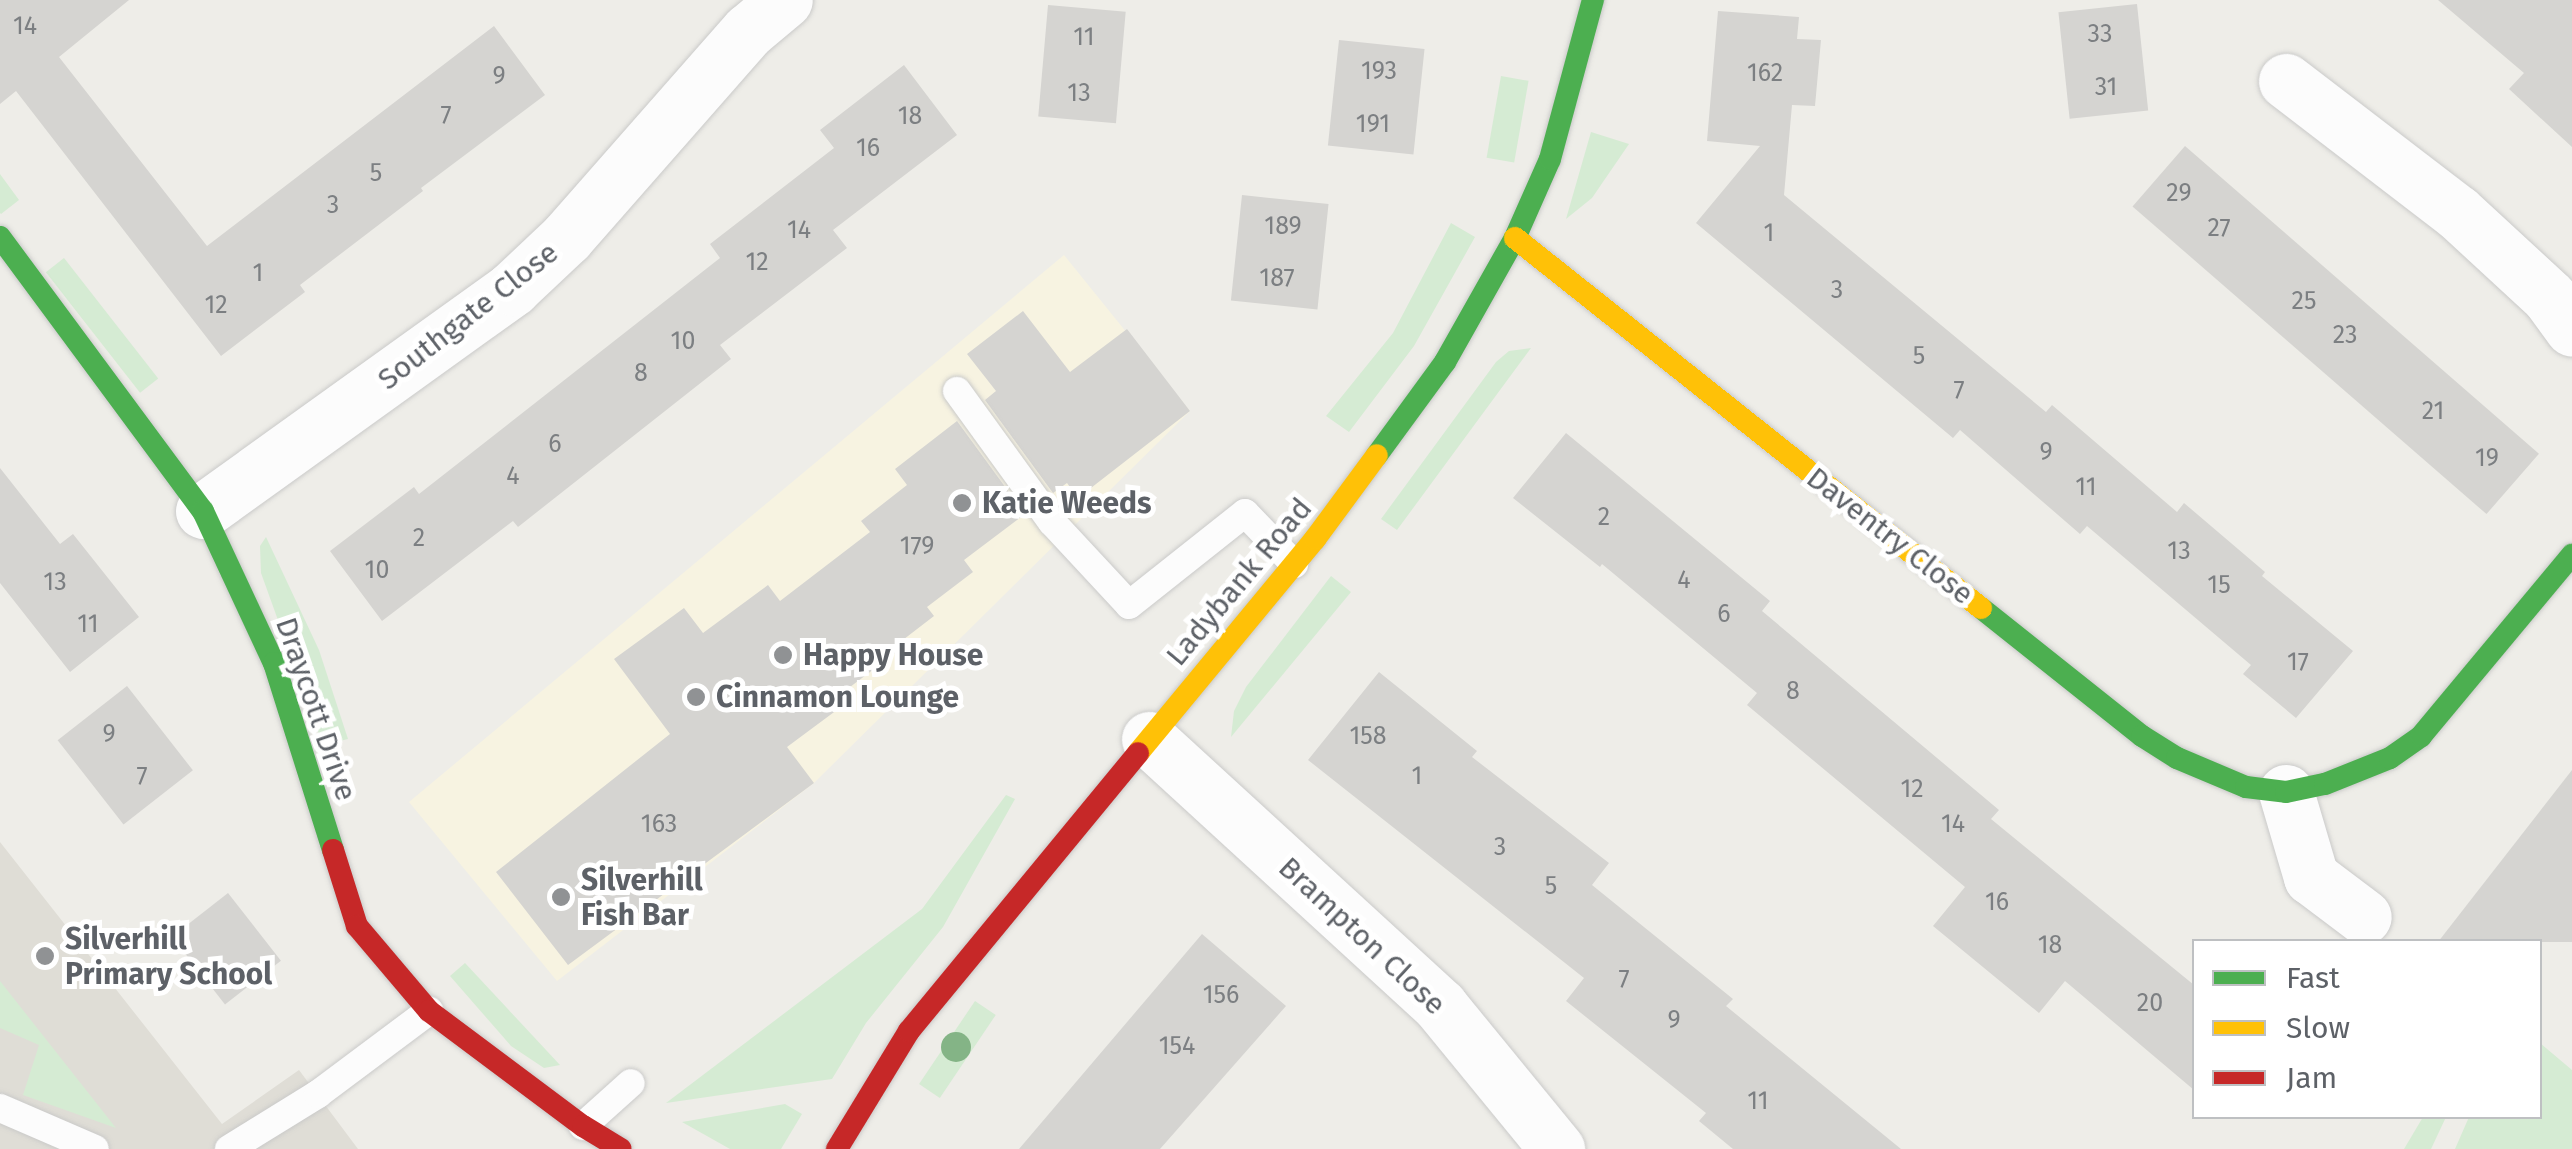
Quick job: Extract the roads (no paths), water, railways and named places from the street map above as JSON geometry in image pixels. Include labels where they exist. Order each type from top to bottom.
[{"type":"street","name":"Southgate Close","points":[[203,511],[513,288],[566,238],[748,31],[785,0]]},
{"type":"street","name":"Ladybank Road","points":[[837,1149],[908,1031],[1294,564],[1435,377],[1515,238],[1567,108],[1593,0]]},
{"type":"street","points":[[2286,81],[2370,140],[2457,212],[2549,297],[2572,328]]},
{"type":"street","name":"Draycott Drive","points":[[0,236],[203,511],[274,663],[357,926],[429,1011],[583,1126],[621,1149]]},
{"type":"street","name":"Daventry Close","points":[[1515,238],[2142,736],[2209,773],[2246,787],[2286,792],[2362,772],[2421,736],[2572,555]]},
{"type":"street","name":"Brampton Close","points":[[1149,739],[1440,1006],[1558,1149]]},
{"type":"street","points":[[2286,792],[2311,878],[2364,917]]},
{"type":"lane","points":[[956,391],[1052,522],[1128,604],[1245,513],[1294,564]]},
{"type":"lane","points":[[229,1149],[318,1094],[429,1011]]},
{"type":"lane","points":[[583,1126],[631,1083]]},
{"type":"lane","points":[[0,1108],[94,1149]]},
{"type":"place","name":"Katie Weeds","points":[[962,503]]},
{"type":"place","name":"Happy House","points":[[783,655]]},
{"type":"place","name":"Cinnamon Lounge","points":[[696,697]]},
{"type":"place","name":"Silverhill Fish Bar","points":[[561,897]]},
{"type":"place","name":"Silverhill Primary School","points":[[45,956]]}]
